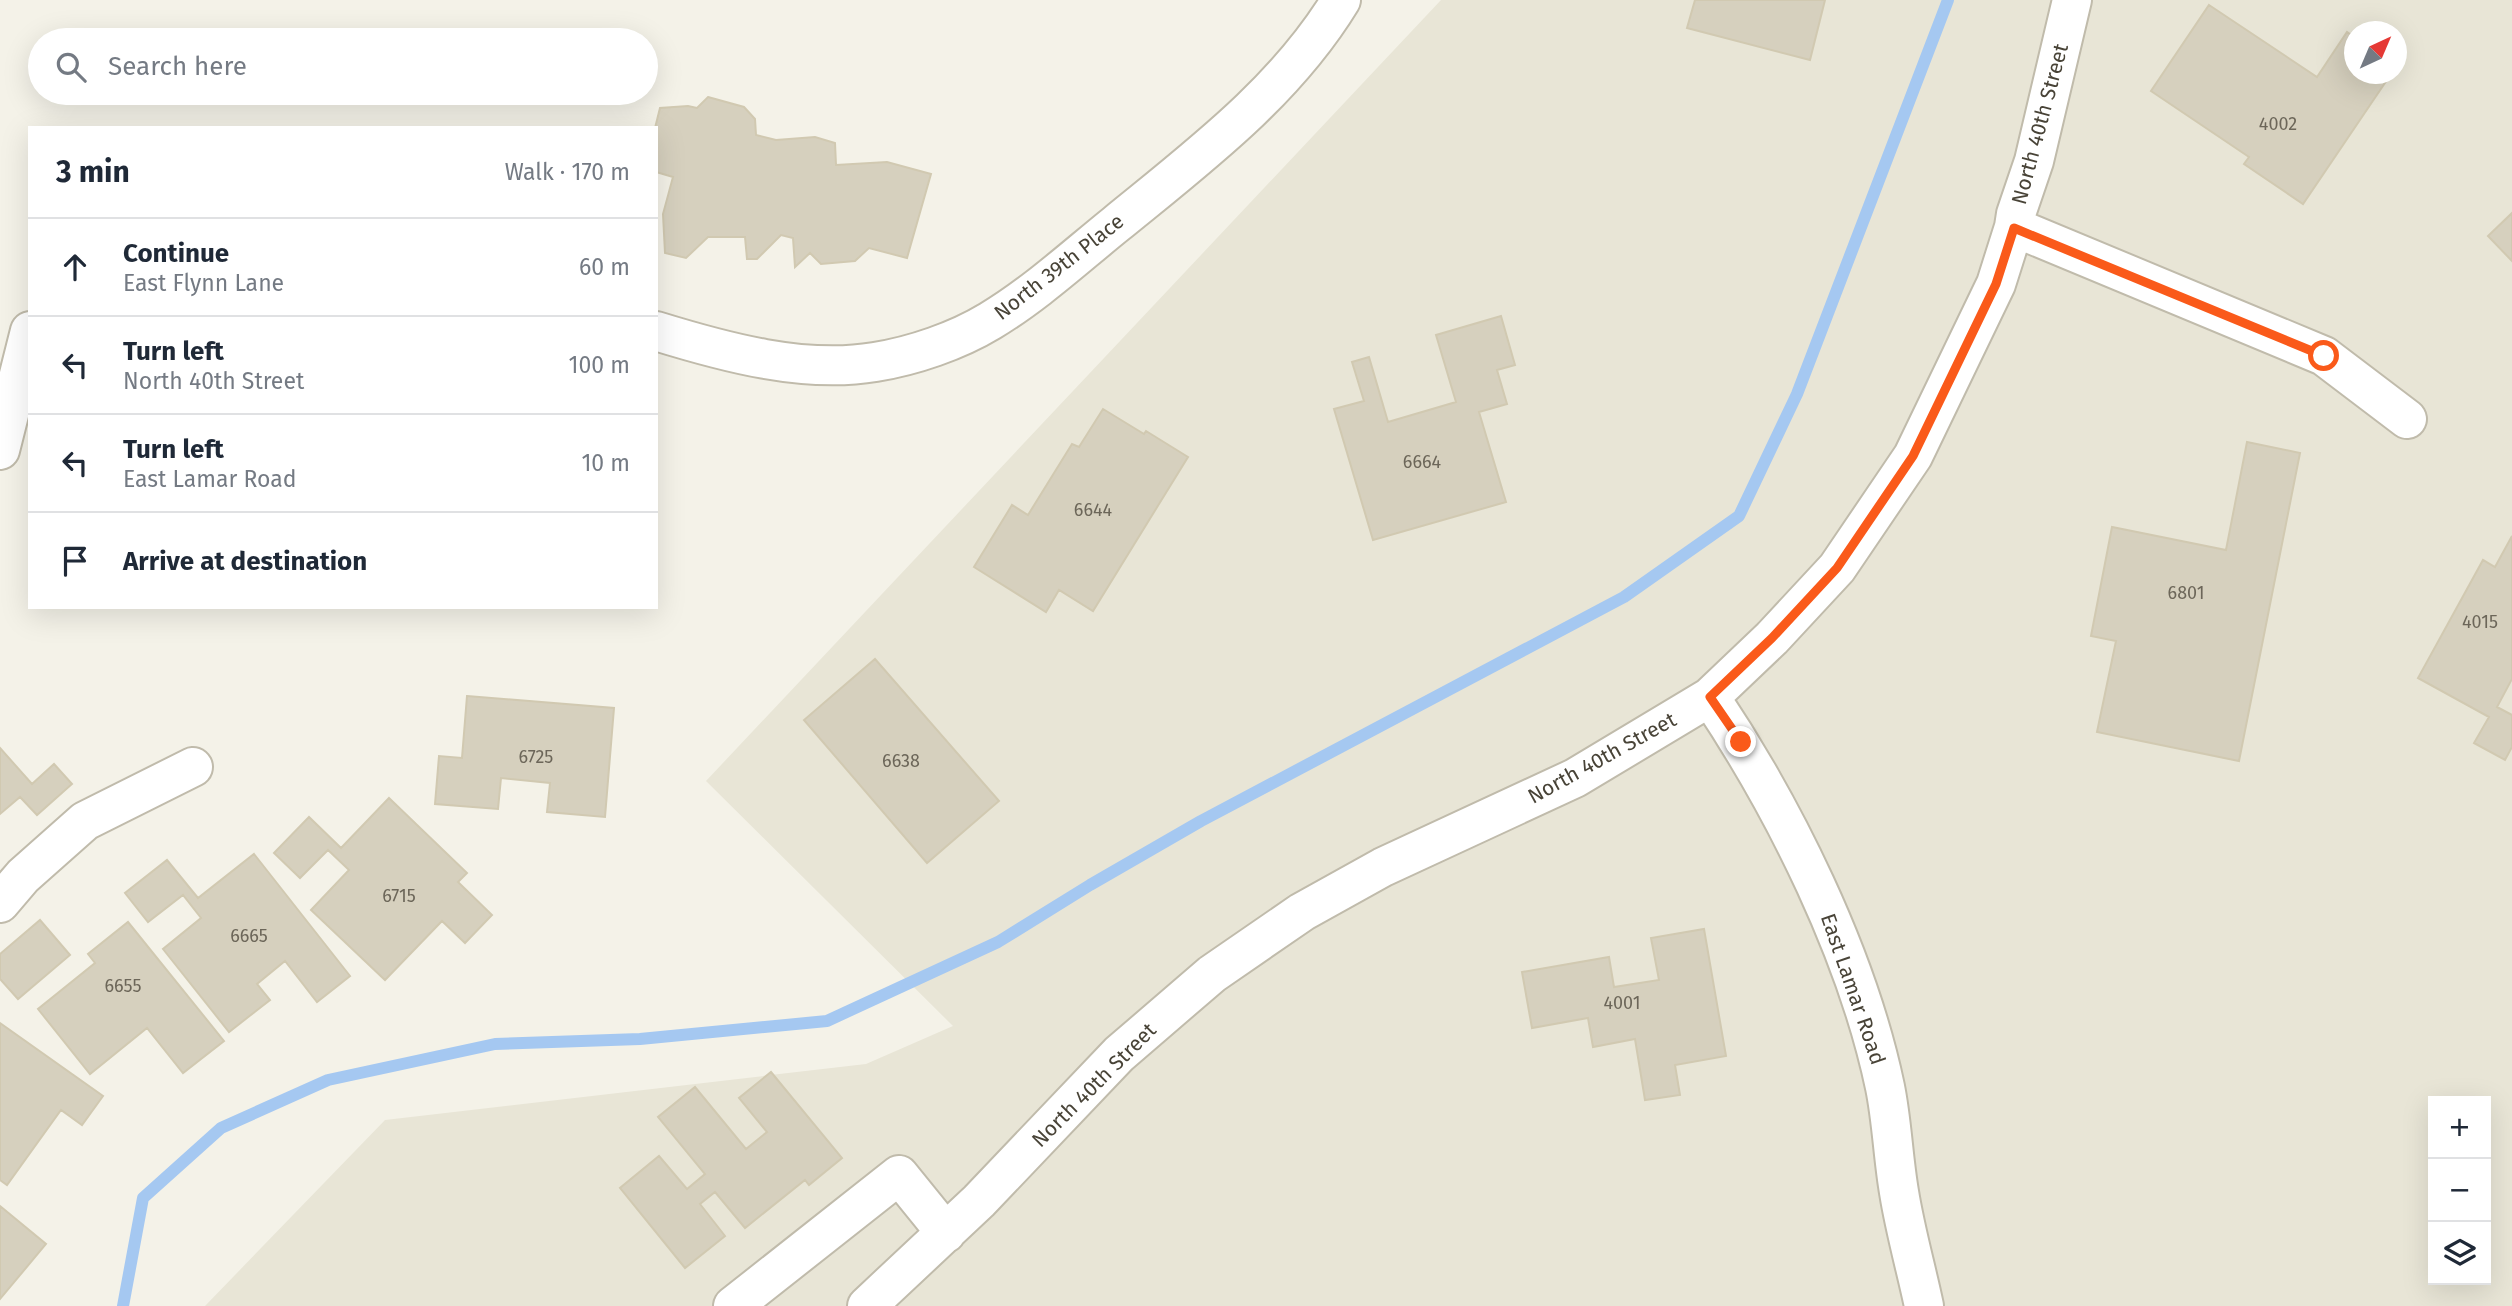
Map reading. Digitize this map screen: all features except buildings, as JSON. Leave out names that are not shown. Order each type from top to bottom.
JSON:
[{"type":"street","name":"North 39th Place","points":[[658,332],[734,354],[817,366],[875,362],[959,337],[990,321],[1040,286],[1241,120],[1281,79],[1341,0]]},
{"type":"street","name":"North 40th Street","points":[[867,1306],[946,1233],[1119,1054],[1223,966],[1303,912],[1383,867],[1575,778],[1710,697],[1772,638],[1837,568],[1913,456],[1996,284],[2034,161],[2072,0]]},
{"type":"street","points":[[2014,228],[2324,356],[2407,419]]},
{"type":"street","points":[[0,450],[28,339]]},
{"type":"street","name":"East Lamar Road","points":[[1710,697],[1763,781],[1797,848],[1834,926],[1868,1019],[1886,1088],[1899,1194],[1924,1306]]},
{"type":"street","points":[[0,903],[23,876],[85,821],[193,767]]},
{"type":"street","points":[[733,1306],[899,1175],[946,1233]]},
{"type":"shaded area","points":[[1441,0],[2512,0],[2512,1306],[205,1306],[385,1120],[866,1064],[953,1026],[706,781]]},
{"type":"waterway","points":[[123,1306],[143,1198],[221,1128],[328,1080],[495,1044],[640,1039],[827,1021],[998,942],[1201,821],[1624,597],[1739,516],[1797,394],[1948,0]]},
{"type":"route","points":[[1741,742],[1710,697],[1772,638],[1837,568],[1913,456],[1996,284],[2014,228],[2324,356]]}]
